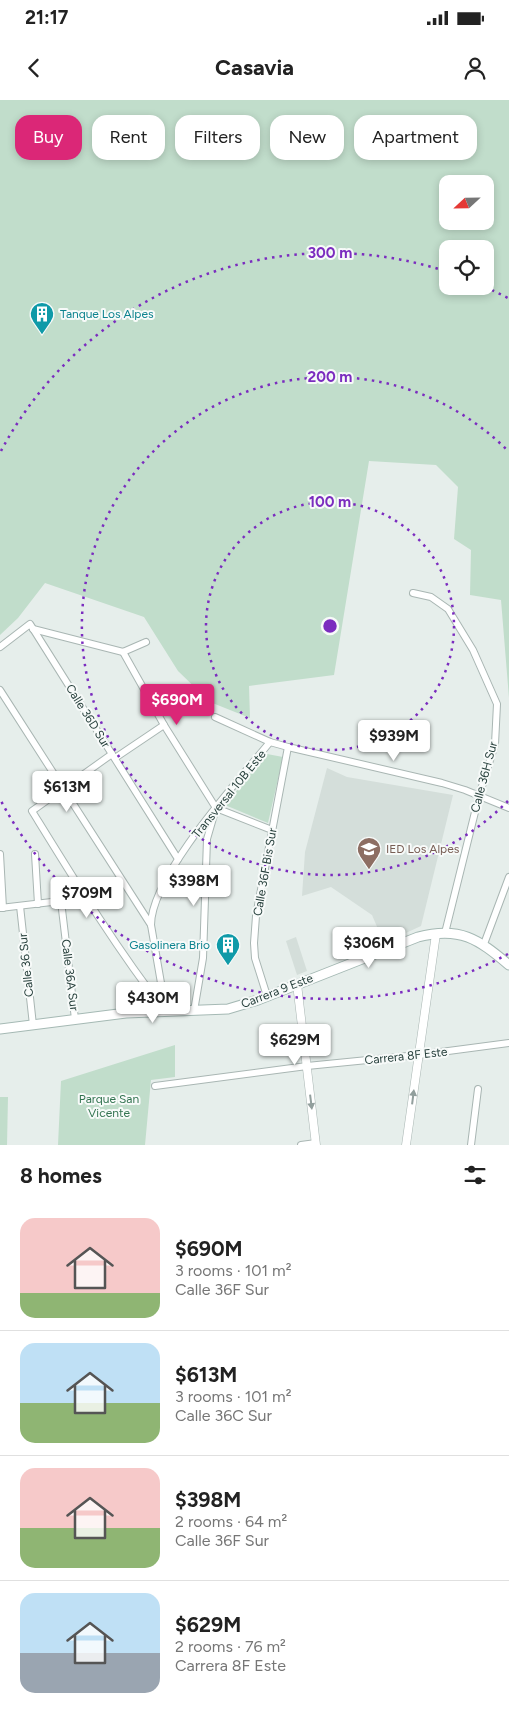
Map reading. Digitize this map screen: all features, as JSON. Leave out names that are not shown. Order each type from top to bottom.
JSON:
[{"type":"main road","name":"Carrera 9 Este","points":[[0,1029],[126,1013],[228,1008],[267,996],[418,937],[440,933],[468,937],[484,944],[509,965]]},
{"type":"street","name":"Calle 36H Sur","points":[[406,1145],[418,1055],[440,933],[494,744],[497,725],[497,704],[473,650],[448,609],[431,597],[413,593]]},
{"type":"street","points":[[0,647],[31,627],[123,652],[146,642]]},
{"type":"street","name":"Calle 36D Sur","points":[[31,627],[178,859]]},
{"type":"street","points":[[123,652],[164,725],[216,808],[272,830]]},
{"type":"street","points":[[0,690],[151,926],[166,1012]]},
{"type":"street","points":[[215,717],[270,742],[288,748],[442,784],[509,808]]},
{"type":"street","points":[[164,725],[63,788],[32,811],[86,898],[166,1012]]},
{"type":"street","name":"Transversal 10B Este","points":[[151,926],[152,912],[156,900],[178,859],[216,808],[270,742]]},
{"type":"street","name":"Calle 36F Bis Sur","points":[[267,996],[257,964],[254,943],[258,898],[288,748]]},
{"type":"street","points":[[194,1010],[203,958],[207,839],[216,808]]},
{"type":"street","points":[[0,854],[1,908],[86,898]]},
{"type":"street","points":[[35,854],[38,904]]},
{"type":"street","points":[[484,944],[509,877]]},
{"type":"street","name":"Calle 36A Sur","points":[[60,901],[75,1020]]},
{"type":"street","name":"Calle 36 Sur","points":[[20,906],[32,1025]]},
{"type":"street","points":[[297,984],[316,1144],[301,1145]]},
{"type":"street","name":"Carrera 8F Este","points":[[155,1086],[306,1066],[418,1055],[509,1043]]},
{"type":"street","points":[[471,1145],[478,1089]]},
{"type":"shaded area","name":"IED Los Alpes","points":[[327,768],[347,777],[453,795],[421,926],[384,943],[372,915],[331,887],[302,896],[305,852]]},
{"type":"shaded area","points":[[296,937],[307,971],[297,975],[286,941]]},
{"type":"green space","points":[[0,100],[509,100],[509,698],[501,600],[470,595],[471,550],[454,539],[458,487],[436,465],[369,461],[334,675],[249,686],[250,718],[210,702],[178,671],[144,617],[45,583],[18,618],[0,635]]},
{"type":"green space","points":[[267,754],[283,757],[268,823],[225,805]]},
{"type":"green space","name":"Parque San Vicente","points":[[175,1045],[175,1077],[151,1080],[145,1145],[58,1145],[61,1081]]},
{"type":"green space","points":[[0,1097],[8,1097],[7,1145],[0,1145]]},
{"type":"place","name":"Tanque Los Alpes","points":[[42,335]]},
{"type":"place","name":"IED Los Alpes","points":[[369,870]]},
{"type":"place","name":"Gasolinera Brio","points":[[228,966]]}]
